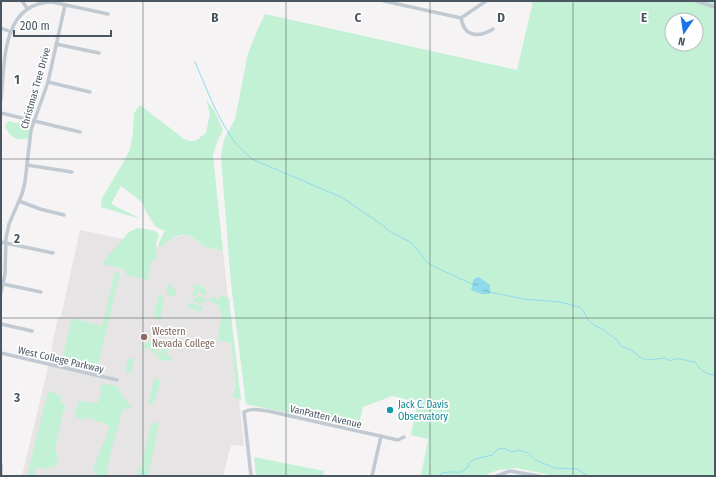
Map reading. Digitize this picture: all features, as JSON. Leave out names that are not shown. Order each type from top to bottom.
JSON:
[{"type":"street","points":[[22,1],[27,8]]},
{"type":"street","points":[[384,1],[460,18],[486,1]]},
{"type":"street","points":[[696,1],[715,7]]},
{"type":"street","points":[[1,100],[2,68],[11,32],[16,19],[27,8],[44,2],[52,2],[108,14]]},
{"type":"street","name":"Christmas Tree Drive","points":[[1,293],[5,274],[3,243],[22,194],[31,130],[48,82],[65,5]]},
{"type":"street","points":[[460,18],[463,26],[473,34],[481,35],[493,29]]},
{"type":"street","points":[[1,28],[11,32]]},
{"type":"street","points":[[56,44],[98,53]]},
{"type":"street","points":[[48,82],[90,92]]},
{"type":"street","points":[[1,113],[80,132]]},
{"type":"street","points":[[27,165],[72,172]]},
{"type":"street","points":[[19,201],[40,210],[64,215]]},
{"type":"street","points":[[3,243],[54,253]]},
{"type":"street","points":[[3,284],[41,292]]},
{"type":"street","points":[[1,324],[32,331]]},
{"type":"street","name":"West College Parkway","points":[[1,353],[117,380]]},
{"type":"street","name":"VanPatten Avenue","points":[[251,476],[244,412],[257,409],[398,440],[404,437]]},
{"type":"street","points":[[372,476],[381,436]]},
{"type":"street","points":[[1,465],[1,476]]},
{"type":"street","points":[[497,476],[510,471],[539,476]]},
{"type":"shaded area","name":"Western Nevada College","points":[[80,230],[162,247],[169,240],[187,235],[203,246],[223,251],[244,446],[231,445],[223,476],[22,476],[46,376],[58,317],[61,317]]},
{"type":"green space","points":[[533,1],[715,1],[715,476],[554,476],[517,468],[498,470],[483,476],[421,476],[428,439],[411,435],[418,402],[392,396],[363,407],[358,428],[246,404],[231,284],[221,157],[224,139],[235,119],[248,53],[265,14],[517,70]]},
{"type":"green space","points":[[206,99],[215,112],[223,130],[217,142],[213,156],[223,251],[204,246],[186,235],[180,235],[173,238],[162,247],[158,245],[165,230],[155,226],[145,210],[143,203],[121,186],[111,204],[139,218],[137,218],[101,207],[102,198],[130,149],[133,134],[134,113],[140,105],[184,139],[195,141],[206,133],[210,114]]},
{"type":"green space","points":[[8,121],[20,123],[29,130],[29,138],[18,139],[11,136],[5,126]]},
{"type":"green space","points":[[137,228],[152,230],[159,234],[155,248],[157,250],[156,259],[149,263],[149,280],[126,275],[124,269],[103,264],[103,262],[129,232]]},
{"type":"green space","points":[[115,271],[120,273],[98,366],[95,365],[90,367],[62,361],[72,318],[102,326]]},
{"type":"green space","points":[[172,284],[171,288],[176,289],[175,296],[168,295],[166,288],[168,285]]},
{"type":"green space","points":[[193,285],[200,285],[206,290],[206,296],[198,290],[196,295],[190,299],[191,295],[194,293],[194,289],[197,288],[193,288]]},
{"type":"green space","points":[[159,294],[164,299],[160,321],[157,320],[154,313]]},
{"type":"green space","points":[[220,295],[229,298],[241,400],[233,398],[236,384],[231,343],[219,340],[217,344],[222,315],[218,305],[210,301],[210,297],[219,299]]},
{"type":"green space","points":[[198,296],[201,296],[206,300],[204,303],[192,302]]},
{"type":"green space","points":[[191,303],[203,307],[199,313],[197,310],[188,307],[188,304]]},
{"type":"green space","points":[[152,341],[160,343],[156,356],[150,349],[142,347],[143,343]]},
{"type":"green space","points":[[168,344],[166,355],[170,356],[172,360],[164,361],[157,358],[159,352]]},
{"type":"green space","points":[[128,358],[135,360],[132,366],[132,371],[129,374],[125,373]]},
{"type":"green space","points":[[154,379],[161,380],[152,405],[148,403]]},
{"type":"green space","points":[[104,384],[117,386],[126,401],[132,407],[125,409],[122,412],[110,455],[106,476],[97,476],[93,469],[110,426],[87,417],[85,420],[75,417],[75,415],[78,401],[98,403],[99,396],[101,396],[100,386]]},
{"type":"green space","points":[[48,391],[60,395],[61,401],[67,410],[63,411],[55,451],[58,455],[57,465],[47,469],[36,467],[34,476],[27,476]]},
{"type":"green space","points":[[152,422],[159,424],[150,468],[141,466]]},
{"type":"green space","points":[[254,457],[324,471],[323,476],[256,476]]},
{"type":"green space","points":[[139,466],[151,469],[149,476],[137,476]]},
{"type":"water","points":[[479,277],[490,285],[490,294],[482,294],[471,290],[473,281],[475,278]]},
{"type":"waterway","points":[[195,62],[226,129],[242,150],[251,158],[341,197],[389,231],[412,243],[428,263],[472,284]]},
{"type":"waterway","points":[[490,292],[523,299],[560,302],[579,307],[583,310],[588,320],[617,340],[621,346],[631,350],[640,357],[647,360],[665,358],[670,361],[680,359],[695,362],[703,371],[715,375]]},
{"type":"waterway","points":[[439,476],[442,473],[461,472],[475,459],[492,455],[498,449],[504,448],[511,452],[519,450],[528,453],[535,460],[555,468],[577,469],[588,476]]},
{"type":"place","name":"Western Nevada College","points":[[144,337]]},
{"type":"place","name":"Jack C. Davis Observatory","points":[[390,410]]}]
